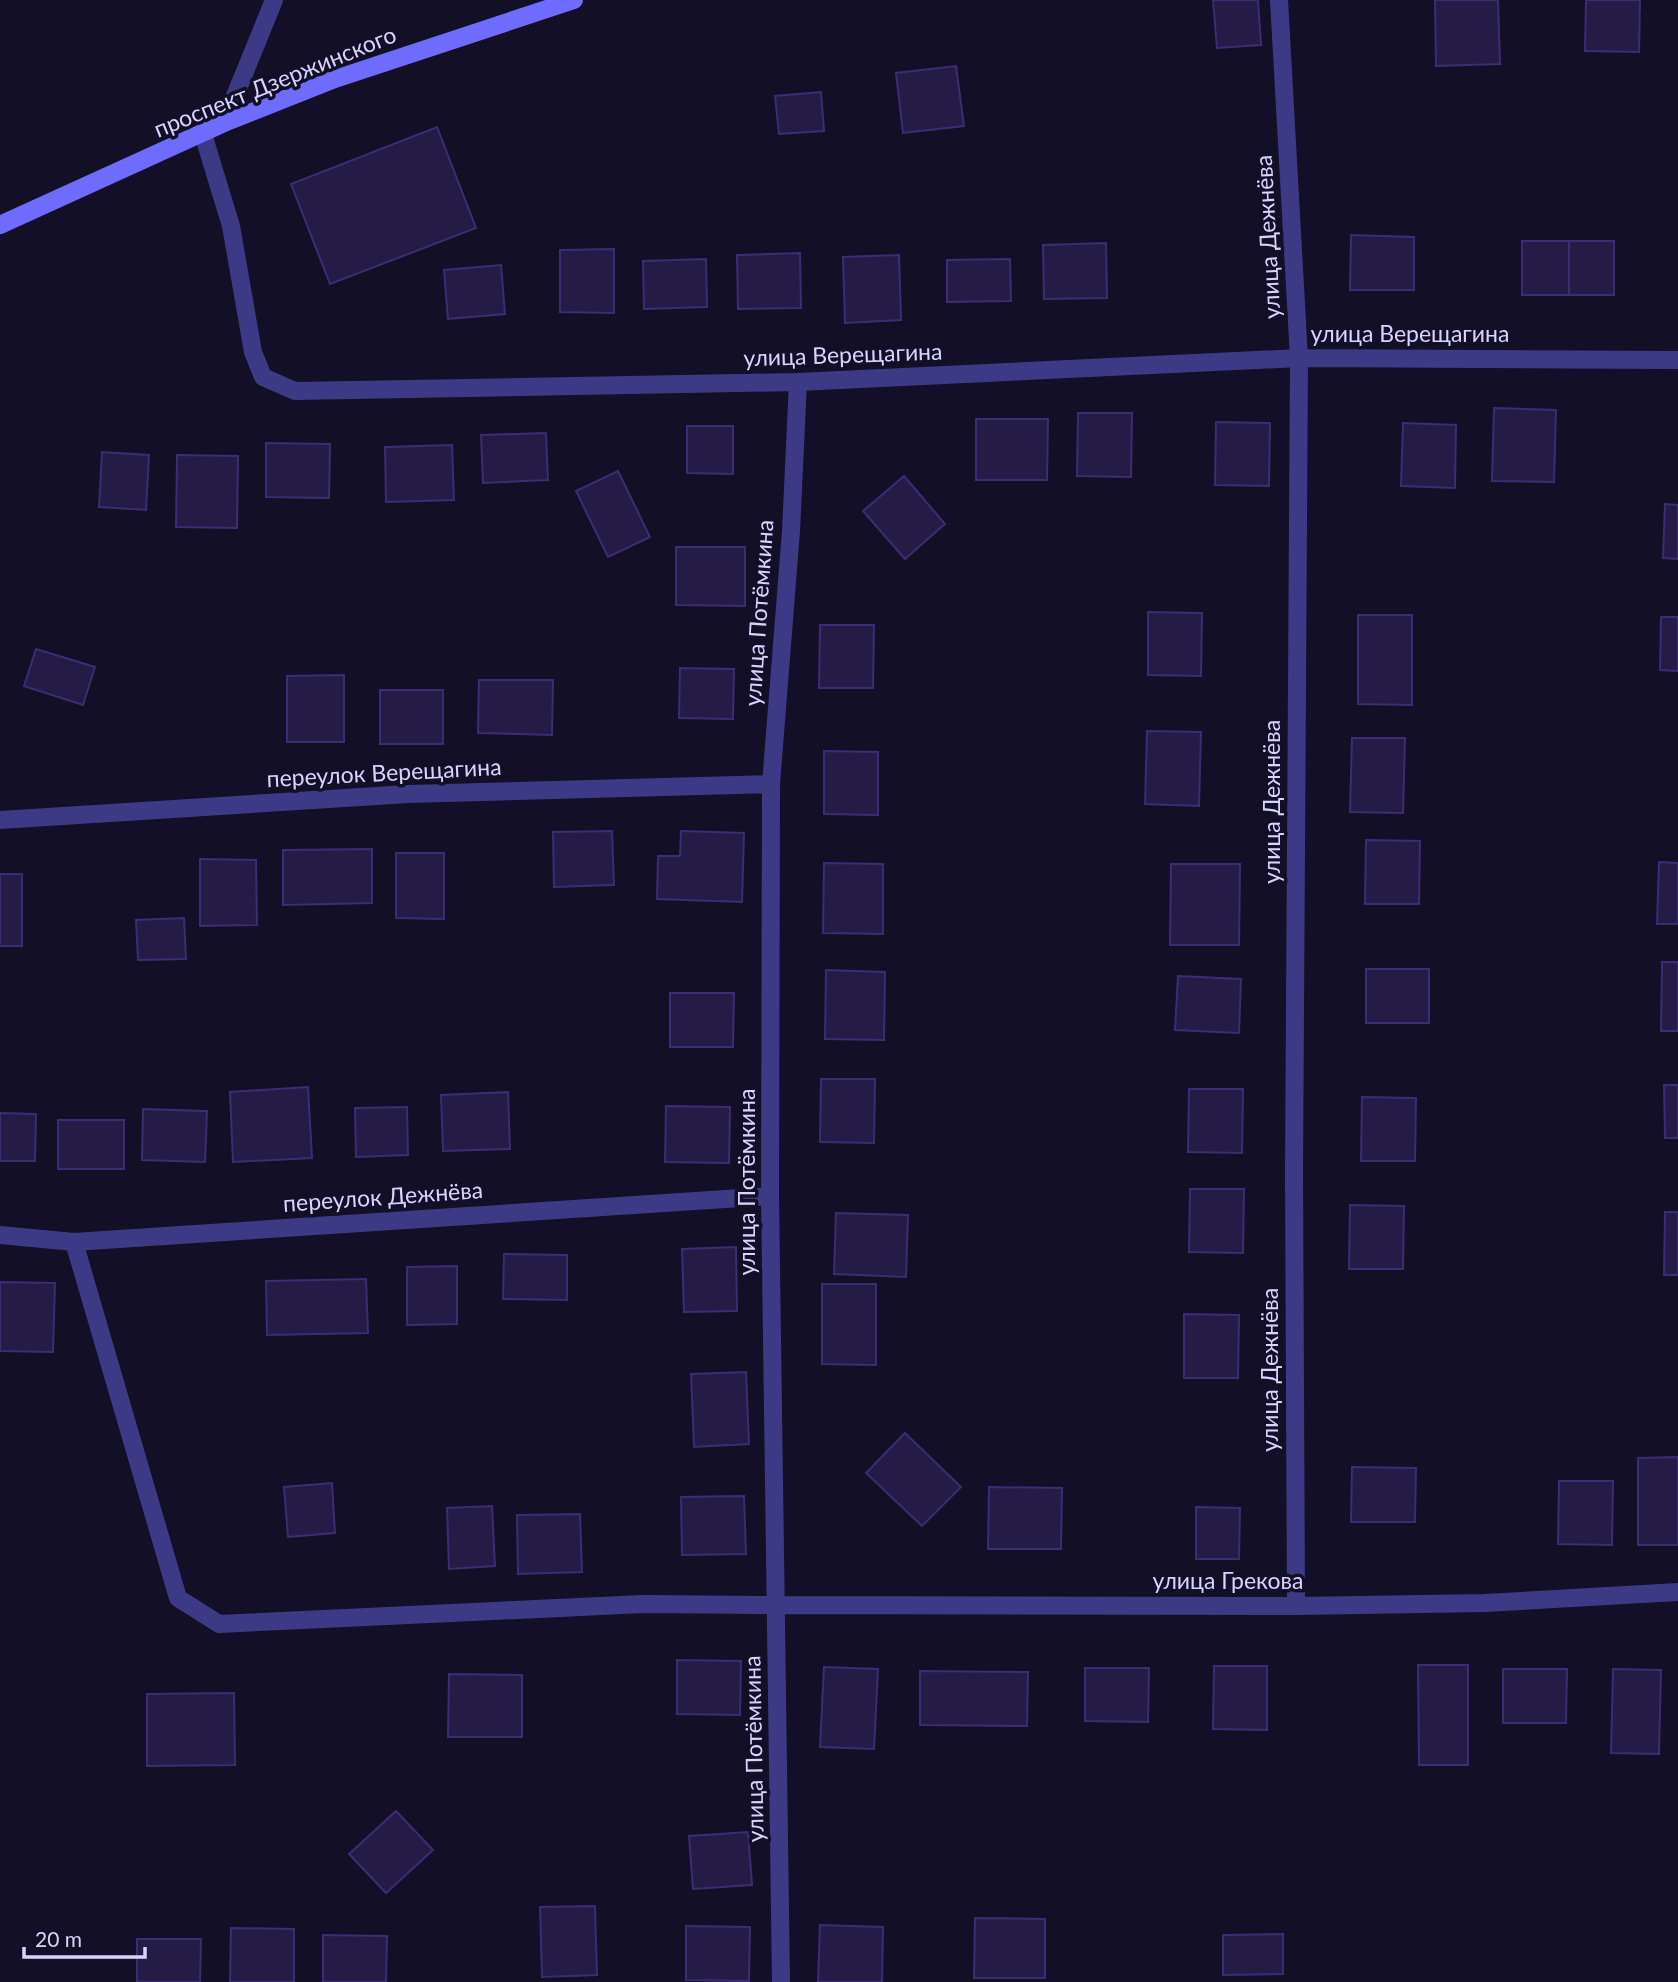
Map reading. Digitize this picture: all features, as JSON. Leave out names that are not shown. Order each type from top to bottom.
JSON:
[{"type":"street","points":[[224,123],[274,0]]},
{"type":"street","name":"проспект Дзержинского","points":[[0,225],[224,123],[335,79],[574,0]]},
{"type":"street","name":"улица Дежнёва","points":[[1279,0],[1299,358],[1294,1172],[1296,1606]]},
{"type":"street","name":"улица Верещагина","points":[[203,134],[231,226],[253,352],[263,377],[295,391],[798,383],[1299,358],[1678,360]]},
{"type":"street","name":"улица Потёмкина","points":[[781,1982],[770,1196],[771,784],[798,383]]},
{"type":"street","name":"переулок Верещагина","points":[[0,820],[408,794],[771,784]]},
{"type":"street","name":"переулок Дежнёва","points":[[0,1236],[74,1242],[770,1196]]},
{"type":"street","name":"улица Грекова","points":[[74,1242],[178,1598],[219,1624],[643,1604],[1296,1606],[1485,1603],[1678,1592]]},
{"type":"building","points":[[1213,0],[1258,0],[1261,45],[1217,48]]},
{"type":"building","points":[[1435,0],[1498,0],[1500,64],[1436,66]]},
{"type":"building","points":[[1586,0],[1640,0],[1639,52],[1585,51]]},
{"type":"building","points":[[956,66],[964,126],[903,133],[896,73]]},
{"type":"building","points":[[821,92],[824,131],[779,134],[775,96]]},
{"type":"building","points":[[437,127],[476,228],[330,284],[291,184]]},
{"type":"building","points":[[1351,235],[1414,237],[1414,290],[1350,290]]},
{"type":"building","points":[[1522,241],[1569,241],[1569,295],[1522,295]]},
{"type":"building","points":[[1569,241],[1614,241],[1614,295],[1569,295]]},
{"type":"building","points":[[1106,243],[1107,298],[1044,299],[1043,245]]},
{"type":"building","points":[[614,249],[614,313],[560,312],[560,250]]},
{"type":"building","points":[[800,253],[801,308],[738,309],[737,255]]},
{"type":"building","points":[[899,255],[901,320],[845,323],[843,257]]},
{"type":"building","points":[[706,259],[707,307],[644,309],[643,261]]},
{"type":"building","points":[[1010,259],[1011,301],[947,302],[947,260]]},
{"type":"building","points":[[501,265],[505,314],[448,319],[444,270]]},
{"type":"building","points":[[1494,408],[1556,410],[1554,482],[1492,481]]},
{"type":"building","points":[[1078,413],[1132,413],[1131,477],[1077,476]]},
{"type":"building","points":[[976,419],[1048,419],[1047,480],[976,480]]},
{"type":"building","points":[[1216,422],[1270,423],[1269,486],[1215,485]]},
{"type":"building","points":[[1403,423],[1456,425],[1455,488],[1401,486]]},
{"type":"building","points":[[687,426],[733,426],[733,474],[687,473]]},
{"type":"building","points":[[546,433],[548,480],[483,483],[481,435]]},
{"type":"building","points":[[266,443],[330,444],[329,498],[266,497]]},
{"type":"building","points":[[452,445],[454,500],[386,502],[385,447]]},
{"type":"building","points":[[102,452],[149,455],[146,510],[99,507]]},
{"type":"building","points":[[177,455],[238,456],[237,528],[176,527]]},
{"type":"building","points":[[618,471],[650,537],[608,557],[576,491]]},
{"type":"building","points":[[904,476],[945,524],[905,559],[863,511]]},
{"type":"building","points":[[1665,504],[1678,505],[1678,559],[1663,558]]},
{"type":"building","points":[[676,547],[745,547],[745,606],[676,605]]},
{"type":"building","points":[[1148,612],[1202,613],[1201,676],[1148,675]]},
{"type":"building","points":[[1358,615],[1412,615],[1412,705],[1358,704]]},
{"type":"building","points":[[1661,617],[1678,617],[1678,671],[1660,670]]},
{"type":"building","points":[[820,625],[874,625],[873,688],[819,688]]},
{"type":"building","points":[[36,649],[95,667],[83,705],[24,686]]},
{"type":"building","points":[[680,668],[734,669],[733,719],[679,718]]},
{"type":"building","points":[[344,675],[344,742],[287,742],[287,676]]},
{"type":"building","points":[[479,680],[553,680],[552,735],[478,733]]},
{"type":"building","points":[[380,690],[443,690],[443,744],[380,744]]},
{"type":"building","points":[[1147,731],[1201,732],[1199,806],[1145,804]]},
{"type":"building","points":[[1352,738],[1405,738],[1403,813],[1350,812]]},
{"type":"building","points":[[824,751],[878,752],[878,815],[824,814]]},
{"type":"building","points":[[612,831],[614,885],[554,887],[553,832]]},
{"type":"building","points":[[681,831],[744,833],[742,902],[657,899],[658,856],[680,856]]},
{"type":"building","points":[[1366,840],[1420,841],[1419,904],[1365,904]]},
{"type":"building","points":[[372,849],[372,903],[283,905],[283,850]]},
{"type":"building","points":[[396,853],[444,853],[444,919],[396,918]]},
{"type":"building","points":[[200,859],[256,860],[257,925],[200,926]]},
{"type":"building","points":[[1659,862],[1678,863],[1678,924],[1657,924]]},
{"type":"building","points":[[824,863],[883,864],[883,934],[823,933]]},
{"type":"building","points":[[1171,864],[1240,864],[1239,945],[1170,945]]},
{"type":"building","points":[[0,874],[22,874],[22,946],[0,946]]},
{"type":"building","points":[[184,918],[186,959],[138,960],[136,920]]},
{"type":"building","points":[[1662,962],[1678,962],[1678,1031],[1661,1031]]},
{"type":"building","points":[[1366,969],[1429,969],[1429,1023],[1366,1023]]},
{"type":"building","points":[[826,970],[885,972],[884,1040],[825,1039]]},
{"type":"building","points":[[1178,976],[1241,979],[1239,1033],[1175,1030]]},
{"type":"building","points":[[670,993],[734,993],[733,1047],[670,1047]]},
{"type":"building","points":[[821,1079],[875,1079],[874,1143],[820,1142]]},
{"type":"building","points":[[1664,1085],[1678,1085],[1678,1138],[1665,1138]]},
{"type":"building","points":[[308,1087],[312,1158],[233,1162],[230,1092]]},
{"type":"building","points":[[1189,1089],[1243,1089],[1242,1153],[1188,1152]]},
{"type":"building","points":[[508,1092],[510,1149],[443,1151],[441,1095]]},
{"type":"building","points":[[1362,1097],[1416,1098],[1415,1161],[1361,1161]]},
{"type":"building","points":[[666,1106],[730,1107],[729,1163],[665,1162]]},
{"type":"building","points":[[407,1107],[408,1155],[356,1157],[355,1108]]},
{"type":"building","points":[[143,1109],[207,1111],[205,1162],[142,1160]]},
{"type":"building","points":[[0,1113],[36,1114],[35,1161],[0,1161]]},
{"type":"building","points":[[58,1120],[124,1120],[124,1169],[58,1169]]},
{"type":"building","points":[[1190,1189],[1244,1189],[1243,1253],[1189,1252]]},
{"type":"building","points":[[1350,1205],[1404,1206],[1403,1269],[1349,1269]]},
{"type":"building","points":[[1665,1212],[1678,1212],[1678,1275],[1664,1275]]},
{"type":"building","points":[[836,1213],[908,1215],[906,1277],[834,1274]]},
{"type":"building","points":[[736,1247],[737,1311],[684,1312],[682,1249]]},
{"type":"building","points":[[504,1254],[567,1255],[567,1300],[503,1299]]},
{"type":"building","points":[[457,1266],[457,1324],[407,1325],[407,1267]]},
{"type":"building","points":[[366,1279],[368,1333],[267,1335],[266,1281]]},
{"type":"building","points":[[0,1282],[55,1283],[53,1352],[0,1351]]},
{"type":"building","points":[[822,1284],[876,1284],[876,1365],[822,1364]]},
{"type":"building","points":[[1184,1314],[1239,1315],[1238,1378],[1184,1378]]},
{"type":"building","points":[[746,1372],[749,1444],[694,1447],[691,1374]]},
{"type":"building","points":[[905,1433],[961,1487],[922,1526],[866,1473]]},
{"type":"building","points":[[1678,1457],[1678,1545],[1638,1545],[1638,1458]]},
{"type":"building","points":[[1352,1467],[1416,1468],[1415,1522],[1351,1522]]},
{"type":"building","points":[[1559,1481],[1613,1481],[1612,1545],[1558,1544]]},
{"type":"building","points":[[332,1483],[335,1533],[288,1537],[284,1487]]},
{"type":"building","points":[[989,1487],[1062,1488],[1061,1549],[988,1549]]},
{"type":"building","points":[[744,1496],[746,1554],[682,1555],[681,1497]]},
{"type":"building","points":[[492,1506],[495,1566],[449,1569],[447,1508]]},
{"type":"building","points":[[1196,1507],[1240,1508],[1239,1559],[1196,1559]]},
{"type":"building","points":[[580,1514],[582,1572],[518,1574],[517,1515]]},
{"type":"building","points":[[677,1660],[741,1661],[740,1715],[677,1714]]},
{"type":"building","points":[[1418,1665],[1468,1665],[1468,1765],[1419,1765]]},
{"type":"building","points":[[1214,1666],[1267,1666],[1267,1730],[1213,1729]]},
{"type":"building","points":[[824,1667],[878,1669],[874,1749],[820,1747]]},
{"type":"building","points":[[1085,1668],[1149,1668],[1148,1722],[1085,1721]]},
{"type":"building","points":[[1503,1669],[1567,1669],[1566,1723],[1503,1723]]},
{"type":"building","points":[[1613,1669],[1661,1670],[1659,1754],[1611,1753]]},
{"type":"building","points":[[920,1671],[1028,1672],[1027,1726],[920,1725]]},
{"type":"building","points":[[449,1674],[522,1675],[522,1737],[448,1737]]},
{"type":"building","points":[[234,1693],[235,1765],[147,1766],[147,1694]]},
{"type":"building","points":[[396,1811],[433,1850],[386,1893],[349,1854]]},
{"type":"building","points":[[748,1832],[752,1885],[693,1889],[689,1836]]},
{"type":"building","points":[[595,1906],[597,1975],[542,1977],[540,1907]]},
{"type":"building","points":[[975,1918],[1045,1919],[1045,1978],[974,1978]]},
{"type":"building","points":[[820,1925],[883,1927],[882,1982],[818,1982]]},
{"type":"building","points":[[686,1926],[750,1927],[749,1981],[686,1980]]},
{"type":"building","points":[[231,1928],[294,1929],[294,1982],[230,1982]]},
{"type":"building","points":[[1283,1934],[1283,1974],[1223,1975],[1223,1935]]},
{"type":"building","points":[[323,1935],[387,1936],[386,1982],[323,1982]]},
{"type":"building","points":[[137,1939],[201,1939],[200,1982],[137,1982]]}]
